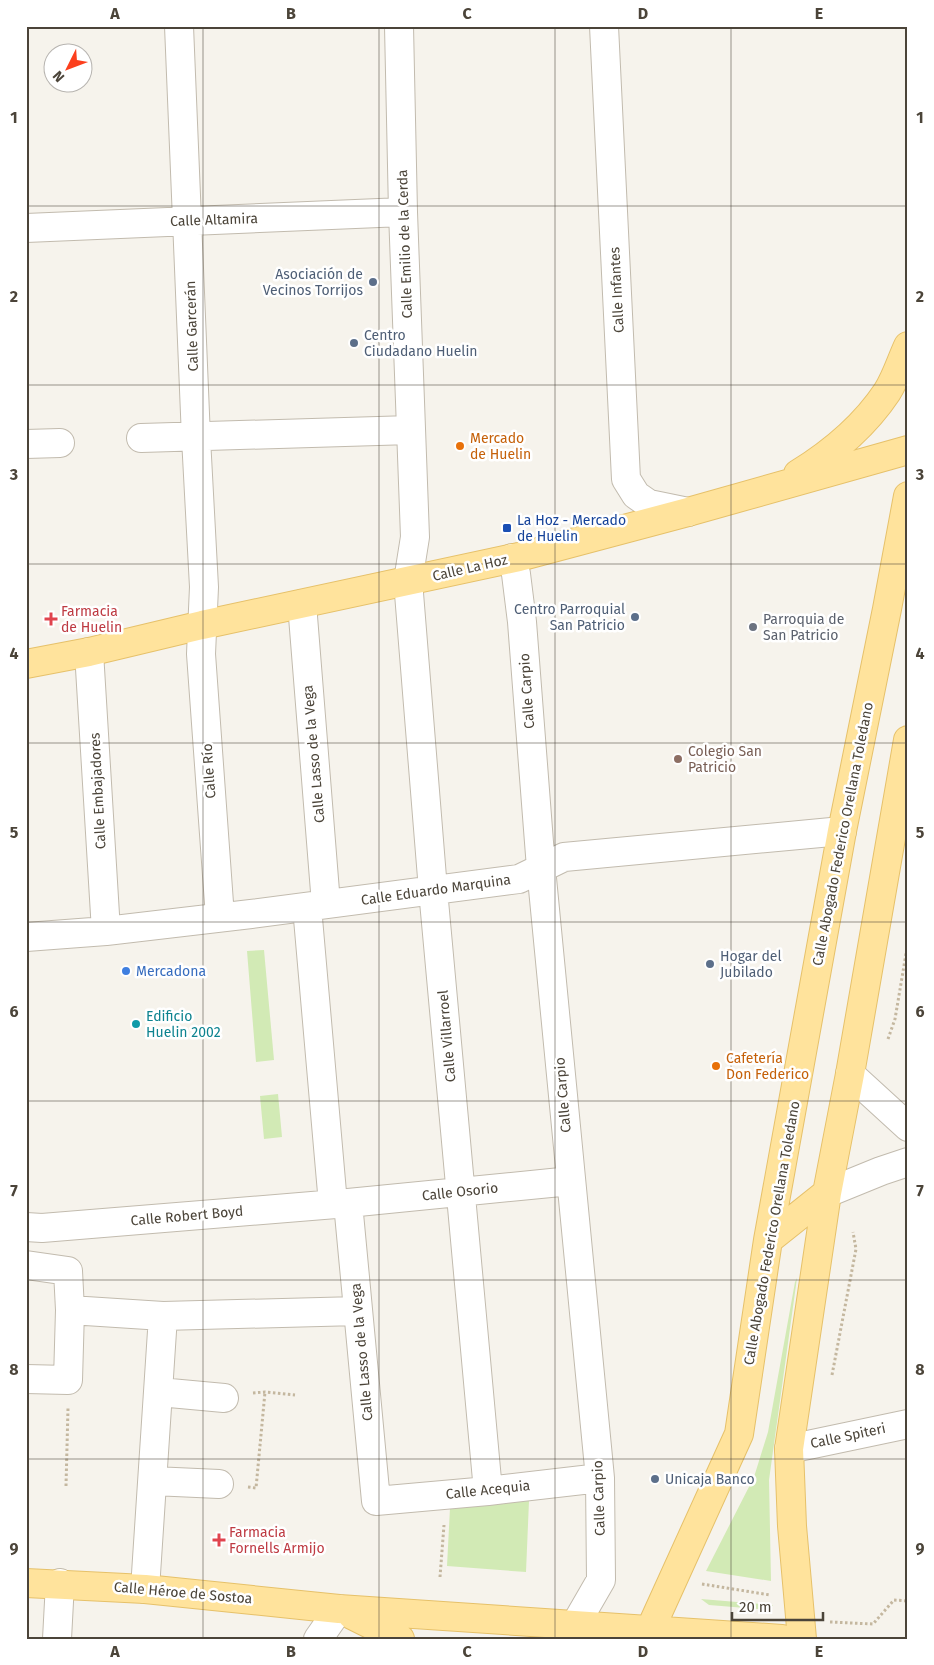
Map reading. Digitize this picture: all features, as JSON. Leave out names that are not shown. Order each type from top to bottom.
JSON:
[{"type":"main road","points":[[777,487],[814,464],[856,430],[888,391],[908,346]]},
{"type":"main road","name":"Calle La Hoz","points":[[26,664],[89,652],[202,625],[512,558],[688,512],[908,450]]},
{"type":"main road","name":"Calle Abogado Federico Orellana Toledano","points":[[649,1634],[739,1434],[768,1240],[842,832],[908,496]]},
{"type":"main road","points":[[802,1639],[792,1526],[789,1449],[826,1193],[850,1074],[908,740]]},
{"type":"main road","points":[[768,1240],[826,1193]]},
{"type":"main road","name":"Calle Héroe de Sostoa","points":[[26,1583],[60,1583],[145,1589],[339,1608],[575,1625],[649,1634],[782,1639]]},
{"type":"main road","name":"Calle Héroe de Sostoa","points":[[339,1608],[400,1639]]},
{"type":"street","name":"Calle Garcerán","points":[[179,26],[204,587],[202,625]]},
{"type":"street","name":"Calle Emilio de la Cerda","points":[[399,26],[403,212],[415,537],[408,582]]},
{"type":"street","name":"Calle Infantes","points":[[604,26],[626,479],[636,495],[649,504],[688,512]]},
{"type":"street","name":"Calle Altamira","points":[[26,228],[403,212]]},
{"type":"street","points":[[141,438],[196,438],[411,430]]},
{"type":"street","points":[[26,444],[60,443]]},
{"type":"street","name":"Calle Carpio","points":[[512,558],[522,622],[541,868],[600,1478],[601,1580],[575,1625]]},
{"type":"street","name":"Calle Villarroel","points":[[408,582],[433,890],[488,1491]]},
{"type":"street","name":"Calle Lasso de la Vega","points":[[302,604],[316,906],[341,1203],[358,1311],[376,1500]]},
{"type":"street","name":"Calle Río","points":[[202,625],[201,654],[220,917]]},
{"type":"street","name":"Calle Embajadores","points":[[89,652],[106,931]]},
{"type":"street","name":"Calle Eduardo Marquina","points":[[26,938],[106,931],[316,906],[519,879],[564,857],[842,832]]},
{"type":"street","points":[[850,1074],[908,1127]]},
{"type":"street","points":[[826,1193],[908,1162]]},
{"type":"street","name":"Calle Osorio","points":[[341,1203],[571,1181]]},
{"type":"street","name":"Calle Robert Boyd","points":[[26,1227],[42,1228],[341,1203]]},
{"type":"street","points":[[26,1266],[68,1271],[70,1310],[68,1380],[26,1379]]},
{"type":"street","points":[[70,1310],[164,1316],[358,1311]]},
{"type":"street","points":[[145,1589],[164,1316]]},
{"type":"street","points":[[159,1392],[224,1398]]},
{"type":"street","name":"Calle Spiteri","points":[[789,1449],[908,1424]]},
{"type":"street","name":"Calle Acequia","points":[[376,1500],[488,1491],[600,1478]]},
{"type":"street","points":[[153,1481],[219,1484]]},
{"type":"street","points":[[57,1639],[60,1583]]},
{"type":"street","points":[[318,1639],[339,1608]]},
{"type":"path","points":[[886,1045],[895,1020],[908,942]]},
{"type":"path","points":[[831,1384],[856,1249],[852,1228]]},
{"type":"path","points":[[66,1486],[68,1380]]},
{"type":"path","points":[[256,1488],[265,1392]]},
{"type":"path","points":[[224,1398],[265,1392],[295,1395]]},
{"type":"path","points":[[440,1577],[444,1516]]},
{"type":"path","points":[[698,1583],[778,1596]]},
{"type":"path","points":[[826,1622],[873,1624],[894,1600],[908,1600]]},
{"type":"green space","points":[[264,950],[274,1060],[256,1062],[247,951]]},
{"type":"green space","points":[[278,1094],[282,1137],[264,1139],[260,1096]]},
{"type":"green space","points":[[797,1278],[769,1480],[771,1581],[706,1571],[754,1477],[768,1432]]},
{"type":"green space","points":[[529,1501],[526,1572],[447,1566],[450,1508]]},
{"type":"green space","points":[[701,1599],[773,1605],[769,1610],[709,1605]]},
{"type":"place","name":"Asociación de Vecinos Torrijos","points":[[373,282]]},
{"type":"place","name":"Centro Ciudadano Huelin","points":[[354,343]]},
{"type":"place","name":"Mercado de Huelin","points":[[460,446]]},
{"type":"place","name":"La Hoz - Mercado de Huelin","points":[[507,528]]},
{"type":"place","name":"Centro Parroquial San Patricio","points":[[635,617]]},
{"type":"place","name":"Farmacia de Huelin","points":[[51,619]]},
{"type":"place","name":"Parroquia de San Patricio","points":[[753,627]]},
{"type":"place","name":"Colegio San Patricio","points":[[678,759]]},
{"type":"place","name":"Hogar del Jubilado","points":[[710,964]]},
{"type":"place","name":"Mercadona","points":[[126,971]]},
{"type":"place","name":"Edificio Huelin 2002","points":[[136,1024]]},
{"type":"place","name":"Cafetería Don Federico","points":[[716,1066]]},
{"type":"place","name":"Unicaja Banco","points":[[655,1479]]},
{"type":"place","name":"Farmacia Fornells Armijo","points":[[219,1540]]}]
